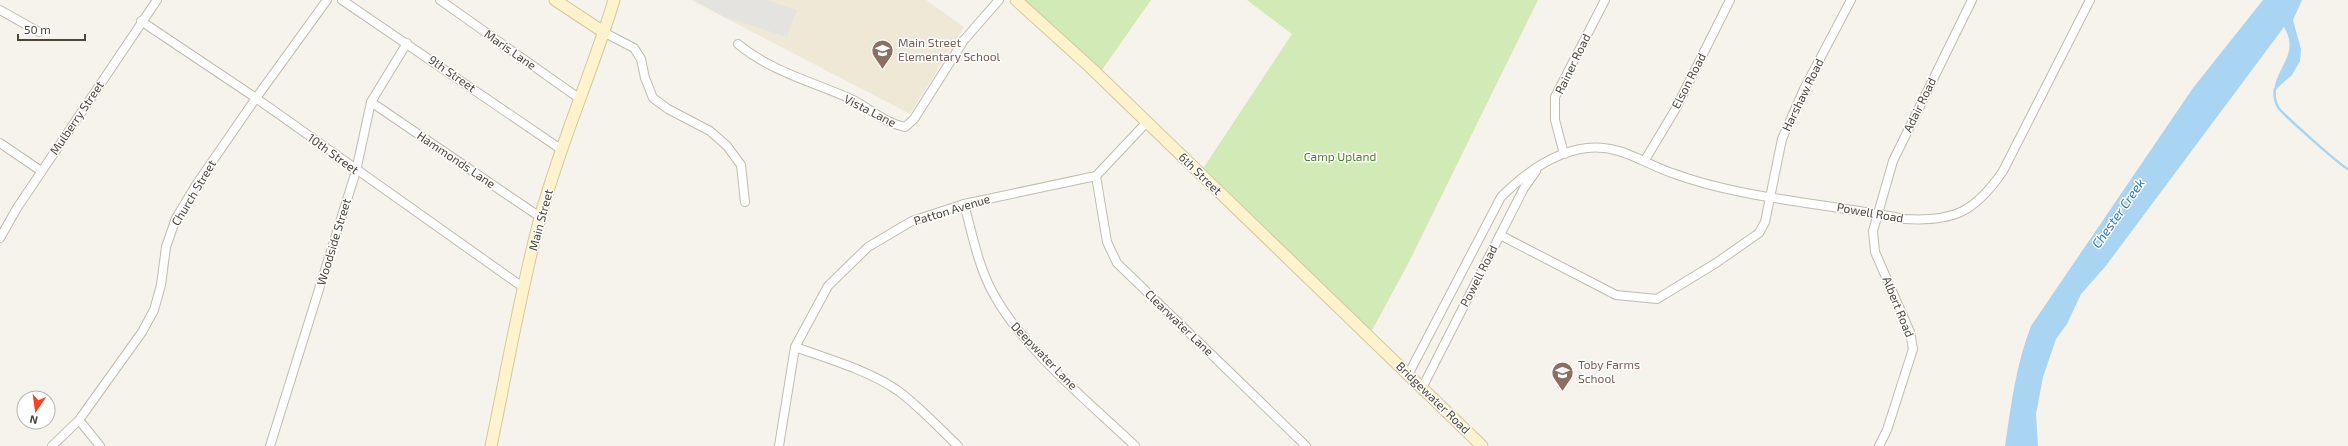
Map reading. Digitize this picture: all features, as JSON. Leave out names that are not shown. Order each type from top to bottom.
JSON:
[{"type":"street","name":"Mulberry Street","points":[[0,238],[41,171],[141,21],[157,0]]},
{"type":"street","name":"Church Street","points":[[52,446],[79,420],[142,332],[154,310],[161,285],[166,247],[176,218],[196,185],[256,98],[327,0]]},
{"type":"street","name":"9th Street","points":[[342,0],[562,150]]},
{"type":"street","name":"Maris Lane","points":[[440,0],[580,99]]},
{"type":"street","points":[[555,0],[605,33],[634,48],[641,59],[645,78],[653,98],[668,109],[710,131],[727,146],[741,165],[745,202]]},
{"type":"street","name":"Main Street","points":[[492,446],[540,217],[580,99],[605,33],[614,0]]},
{"type":"street","name":"Vista Lane","points":[[738,44],[754,58],[852,100],[892,124],[905,127],[914,119],[964,40],[999,0]]},
{"type":"street","name":"6th Street","points":[[1016,0],[1383,350]]},
{"type":"street","name":"Rainer Road","points":[[1564,154],[1555,120],[1556,97],[1605,0]]},
{"type":"street","name":"Elson Road","points":[[1645,160],[1675,110],[1730,0]]},
{"type":"street","name":"Harshaw Road","points":[[1500,235],[1616,294],[1657,299],[1716,263],[1759,232],[1765,222],[1782,139],[1804,89],[1851,0]]},
{"type":"street","name":"Adair Road","points":[[1878,213],[1892,161],[1972,0]]},
{"type":"street","name":"Powell Road","points":[[1408,375],[1502,197],[1517,181],[1540,166],[1564,154],[1586,148],[1609,147],[1645,160],[1670,173],[1702,183],[1770,196],[1878,213],[1904,219],[1928,220],[1949,217],[1967,208],[1988,194],[2003,171],[2090,0]]},
{"type":"street","points":[[0,10],[38,32]]},
{"type":"street","name":"10th Street","points":[[141,21],[256,98],[356,171],[524,288]]},
{"type":"street","name":"Woodside Street","points":[[270,446],[356,171],[371,102],[407,43]]},
{"type":"street","name":"Hammonds Lane","points":[[371,102],[540,217]]},
{"type":"street","points":[[1096,176],[1146,123]]},
{"type":"street","points":[[0,143],[41,171]]},
{"type":"street","name":"Powell Road","points":[[1422,388],[1524,188],[1540,166]]},
{"type":"street","name":"Patton Avenue","points":[[779,446],[796,347],[828,286],[868,247],[912,220],[964,204],[1096,176]]},
{"type":"street","name":"Clearwater Lane","points":[[1096,176],[1107,242],[1117,263],[1306,446]]},
{"type":"street","name":"Deepwater Lane","points":[[964,204],[980,263],[992,292],[1008,320],[1039,354],[1135,446]]},
{"type":"street","name":"Albert Road","points":[[1878,213],[1873,231],[1875,252],[1910,332],[1913,349],[1887,430],[1879,446]]},
{"type":"street","points":[[796,347],[863,372],[896,390],[919,408],[958,446]]},
{"type":"street","name":"Bridgewater Road","points":[[1383,350],[1478,445]]},
{"type":"street","points":[[79,420],[100,446]]},
{"type":"shaded area","name":"Main Street Elementary School","points":[[691,0],[926,0],[964,27],[910,114]]},
{"type":"shaded area","points":[[695,0],[766,0],[797,10],[787,37],[722,16]]},
{"type":"green space","points":[[1020,0],[1151,0],[1097,77]]},
{"type":"green space","name":"Camp Upland","points":[[1247,0],[1538,0],[1409,262],[1369,336],[1200,173],[1292,34]]},
{"type":"water","name":"Chester Creek","points":[[2263,0],[2302,0],[2293,20],[2301,49],[2300,61],[2292,75],[2274,91],[2279,74],[2289,52],[2290,45],[2284,27],[2105,267],[2081,294],[2067,324],[2056,339],[2043,377],[2036,414],[2038,446],[2005,446],[2021,355],[2031,326],[2193,88]]},
{"type":"waterway","points":[[2275,89],[2276,103],[2281,111],[2324,150],[2348,169]]},
{"type":"place","name":"Main Street Elementary School","points":[[882,70]]},
{"type":"place","name":"Toby Farms School","points":[[1563,392]]}]
